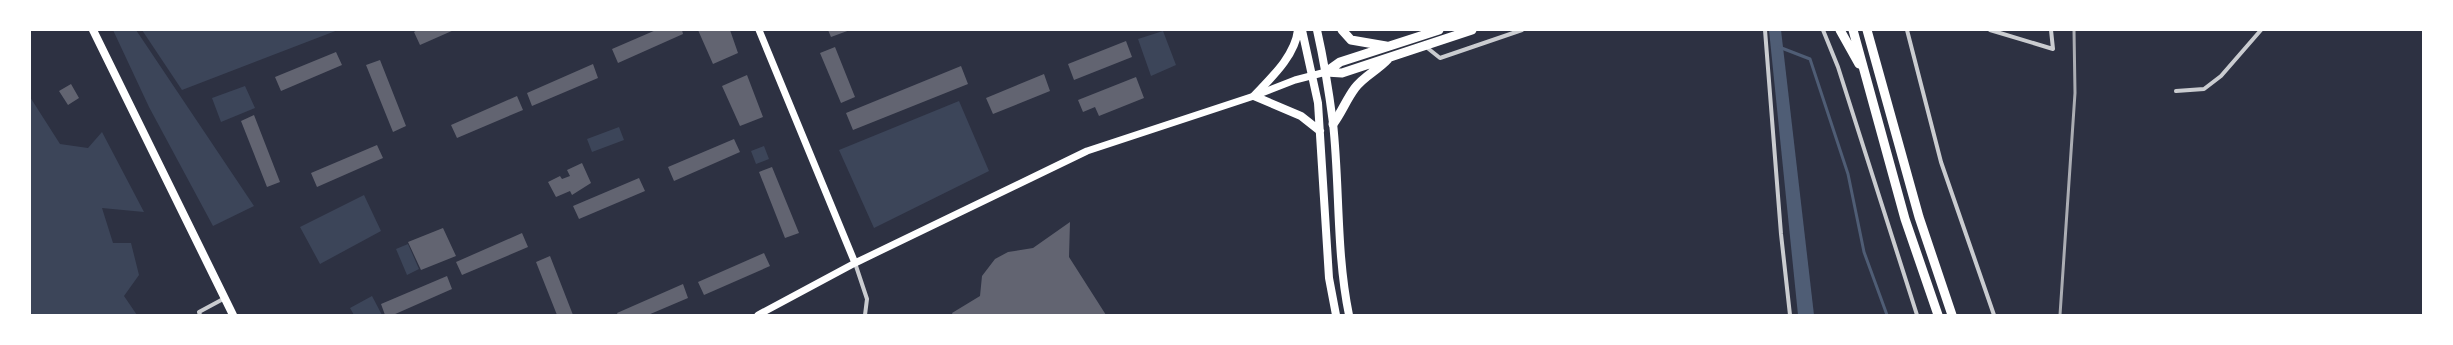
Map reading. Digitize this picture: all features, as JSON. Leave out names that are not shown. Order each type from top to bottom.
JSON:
[{"type":"highway","points":[[1342,30],[1351,40],[1388,47]]},
{"type":"highway","points":[[1326,72],[1340,62],[1439,30]]},
{"type":"highway","points":[[1326,72],[1342,73],[1472,30]]},
{"type":"highway","points":[[1840,30],[1866,75]]},
{"type":"highway","points":[[1853,30],[1905,219],[1938,315]]},
{"type":"highway","points":[[1867,30],[1919,217],[1952,315]]},
{"type":"highway","points":[[1333,124],[1342,112],[1354,88],[1365,76],[1380,68],[1389,58]]},
{"type":"main road","points":[[93,30],[233,315]]},
{"type":"main road","points":[[759,30],[855,263]]},
{"type":"main road","points":[[1254,96],[1280,67],[1297,38],[1298,30]]},
{"type":"main road","points":[[1302,30],[1313,76],[1320,131],[1329,278],[1336,315]]},
{"type":"main road","points":[[1317,30],[1326,72],[1333,124],[1342,280],[1349,315]]},
{"type":"main road","points":[[758,315],[855,263],[1087,151],[1254,96],[1295,80],[1326,72]]},
{"type":"main road","points":[[1254,96],[1301,116],[1320,131]]},
{"type":"street","points":[[1423,45],[1440,58],[1522,30]]},
{"type":"street","points":[[1765,30],[1781,234],[1790,315]]},
{"type":"street","points":[[1823,30],[1838,67],[1917,315]]},
{"type":"street","points":[[1907,30],[1941,162],[1994,315]]},
{"type":"street","points":[[1990,30],[2053,49],[2051,30]]},
{"type":"street","points":[[2176,91],[2204,89],[2221,76],[2261,30]]},
{"type":"street","points":[[855,263],[867,299],[865,315]]},
{"type":"street","points":[[200,315],[199,312],[225,298]]},
{"type":"shaded area","points":[[113,30],[136,30],[254,206],[213,226],[149,107]]},
{"type":"shaded area","points":[[142,30],[338,30],[182,90]]},
{"type":"shaded area","points":[[1769,30],[1781,30],[1814,315],[1798,315]]},
{"type":"shaded area","points":[[1163,31],[1176,65],[1151,76],[1138,39]]},
{"type":"shaded area","points":[[245,86],[255,108],[221,122],[212,98]]},
{"type":"shaded area","points":[[30,97],[60,144],[88,148],[102,132],[144,212],[102,208],[113,243],[131,243],[139,275],[124,296],[137,315],[30,315]]},
{"type":"shaded area","points":[[959,101],[989,171],[874,228],[839,150]]},
{"type":"shaded area","points":[[619,127],[624,140],[592,152],[587,139]]},
{"type":"shaded area","points":[[764,146],[769,159],[756,164],[751,151]]},
{"type":"shaded area","points":[[364,195],[381,231],[320,264],[300,227]]},
{"type":"shaded area","points":[[408,244],[419,269],[407,275],[396,249]]},
{"type":"shaded area","points":[[372,296],[382,315],[354,315],[350,308]]},
{"type":"building","points":[[417,30],[454,30],[420,45],[414,32]]},
{"type":"building","points":[[656,30],[682,30],[683,34],[618,63],[612,49]]},
{"type":"building","points":[[698,30],[730,30],[738,53],[713,64]]},
{"type":"building","points":[[828,30],[850,30],[831,37]]},
{"type":"building","points":[[1126,41],[1132,57],[1074,80],[1068,64]]},
{"type":"building","points":[[835,47],[855,97],[841,103],[820,53]]},
{"type":"building","points":[[336,52],[342,65],[281,91],[275,77]]},
{"type":"building","points":[[380,60],[406,126],[393,132],[366,65]]},
{"type":"building","points":[[593,64],[598,78],[532,106],[527,93]]},
{"type":"building","points":[[961,66],[968,84],[853,130],[846,113]]},
{"type":"building","points":[[1044,74],[1050,91],[993,114],[986,98]]},
{"type":"building","points":[[747,75],[763,117],[740,126],[722,86]]},
{"type":"building","points":[[1136,77],[1144,98],[1099,116],[1095,107],[1083,112],[1078,100]]},
{"type":"building","points":[[71,84],[79,98],[68,105],[59,91]]},
{"type":"building","points":[[517,96],[523,110],[457,138],[451,125]]},
{"type":"building","points":[[254,115],[280,182],[267,187],[241,121]]},
{"type":"building","points":[[734,139],[740,152],[674,181],[668,167]]},
{"type":"building","points":[[377,145],[383,158],[317,187],[311,173]]},
{"type":"building","points":[[582,163],[591,183],[572,195],[570,191],[556,197],[548,182],[560,176],[562,179],[570,176],[567,170]]},
{"type":"building","points":[[772,167],[799,233],[785,238],[759,172]]},
{"type":"building","points":[[639,178],[645,191],[579,219],[573,206]]},
{"type":"building","points":[[1070,222],[1069,257],[1106,315],[953,315],[952,313],[980,296],[982,276],[995,259],[1008,252],[1033,248]]},
{"type":"building","points":[[443,228],[456,256],[421,270],[408,242]]},
{"type":"building","points":[[522,233],[528,247],[462,275],[456,262]]},
{"type":"building","points":[[764,253],[770,266],[704,295],[698,282]]},
{"type":"building","points":[[550,256],[573,315],[557,315],[536,262]]},
{"type":"building","points":[[447,276],[452,289],[393,315],[385,315],[381,304]]},
{"type":"building","points":[[683,284],[688,298],[648,315],[618,315],[617,313]]},
{"type":"waterway","points":[[1779,47],[1810,59],[1848,174],[1864,252],[1887,315]]},
{"type":"railway","points":[[2060,315],[2075,93],[2074,30]]}]
